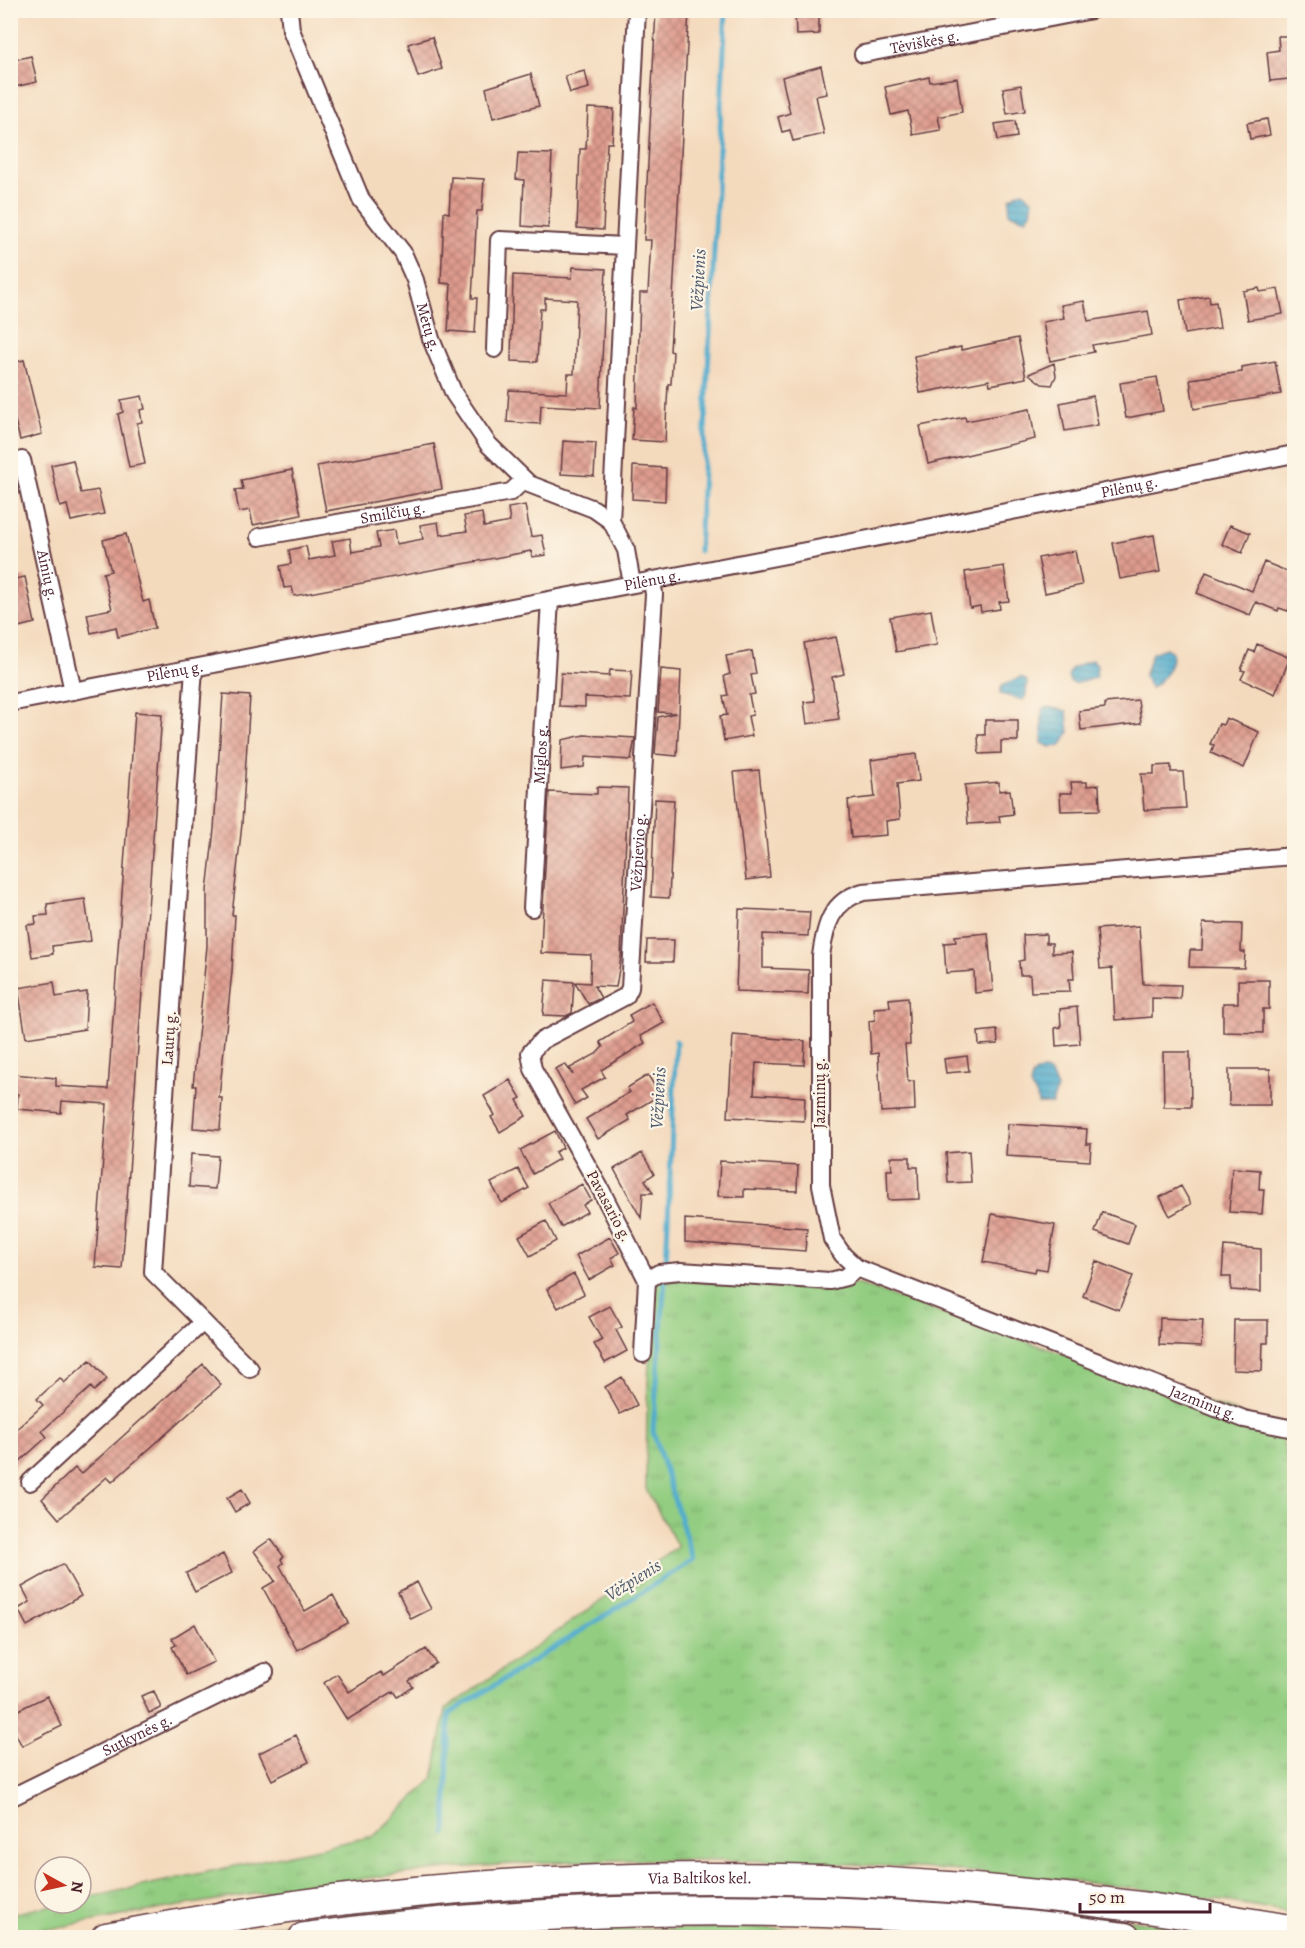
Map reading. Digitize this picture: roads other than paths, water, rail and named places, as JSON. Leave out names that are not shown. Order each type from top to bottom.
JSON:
[{"type":"highway","name":"Via Baltikos kel.","points":[[106,1938],[353,1898],[414,1892],[554,1882],[718,1878],[913,1885],[1036,1895],[1132,1906],[1294,1931]]},
{"type":"highway","name":"Via Baltikos kel.","points":[[304,1938],[408,1924],[539,1915],[711,1912],[918,1918],[1125,1938]]},
{"type":"street","name":"Mėtų g.","points":[[289,10],[291,30],[361,198],[403,253],[416,280],[430,339],[454,394],[488,444],[524,480],[594,509],[611,521]]},
{"type":"street","points":[[632,584],[626,550],[611,521],[637,10]]},
{"type":"street","name":"Tėviškės g.","points":[[863,54],[1092,10]]},
{"type":"street","points":[[495,349],[499,240],[626,246]]},
{"type":"street","name":"Pilėnų g.","points":[[10,703],[1294,454]]},
{"type":"street","name":"Ainių g.","points":[[22,460],[73,691]]},
{"type":"street","name":"Smilčių g.","points":[[259,537],[511,492],[524,480]]},
{"type":"street","name":"Vėžpievio g.","points":[[533,1069],[530,1053],[541,1041],[626,996],[630,988],[654,594],[652,580]]},
{"type":"street","name":"Miglos g.","points":[[532,908],[550,600]]},
{"type":"street","name":"Laurų g.","points":[[194,668],[153,1272],[250,1370]]},
{"type":"street","name":"Jazminų g.","points":[[1294,856],[863,892],[849,896],[831,915],[824,932],[821,956],[821,1185],[832,1239],[843,1256],[857,1268],[1244,1419],[1294,1429]]},
{"type":"street","name":"Pavasario g.","points":[[533,1069],[601,1190],[647,1280]]},
{"type":"street","points":[[643,1354],[647,1280],[659,1274],[681,1271],[830,1281],[846,1277],[857,1268]]},
{"type":"street","points":[[30,1482],[203,1322]]},
{"type":"street","name":"Sutkynės g.","points":[[10,1798],[265,1672]]},
{"type":"water","points":[[1022,191],[1033,200],[1031,213],[1026,219],[1009,213],[1010,198]]},
{"type":"water","points":[[1166,648],[1172,652],[1169,668],[1151,688],[1144,676],[1152,653]]},
{"type":"water","points":[[1092,660],[1097,665],[1096,677],[1075,684],[1070,682],[1068,676],[1072,668]]},
{"type":"water","points":[[1021,677],[1027,681],[1026,695],[1023,700],[1000,694],[1002,685]]},
{"type":"water","points":[[1049,707],[1067,711],[1069,732],[1061,746],[1050,747],[1042,743],[1042,709]]},
{"type":"water","points":[[1044,1071],[1051,1074],[1057,1089],[1052,1104],[1038,1104],[1037,1096],[1030,1086],[1036,1072]]},
{"type":"waterway","name":"Vėžpienis","points":[[699,551],[726,10]]},
{"type":"waterway","name":"Vėžpienis","points":[[666,1265],[676,1041]]},
{"type":"waterway","name":"Vėžpienis","points":[[446,1834],[449,1714],[693,1560],[653,1431],[665,1280]]}]
